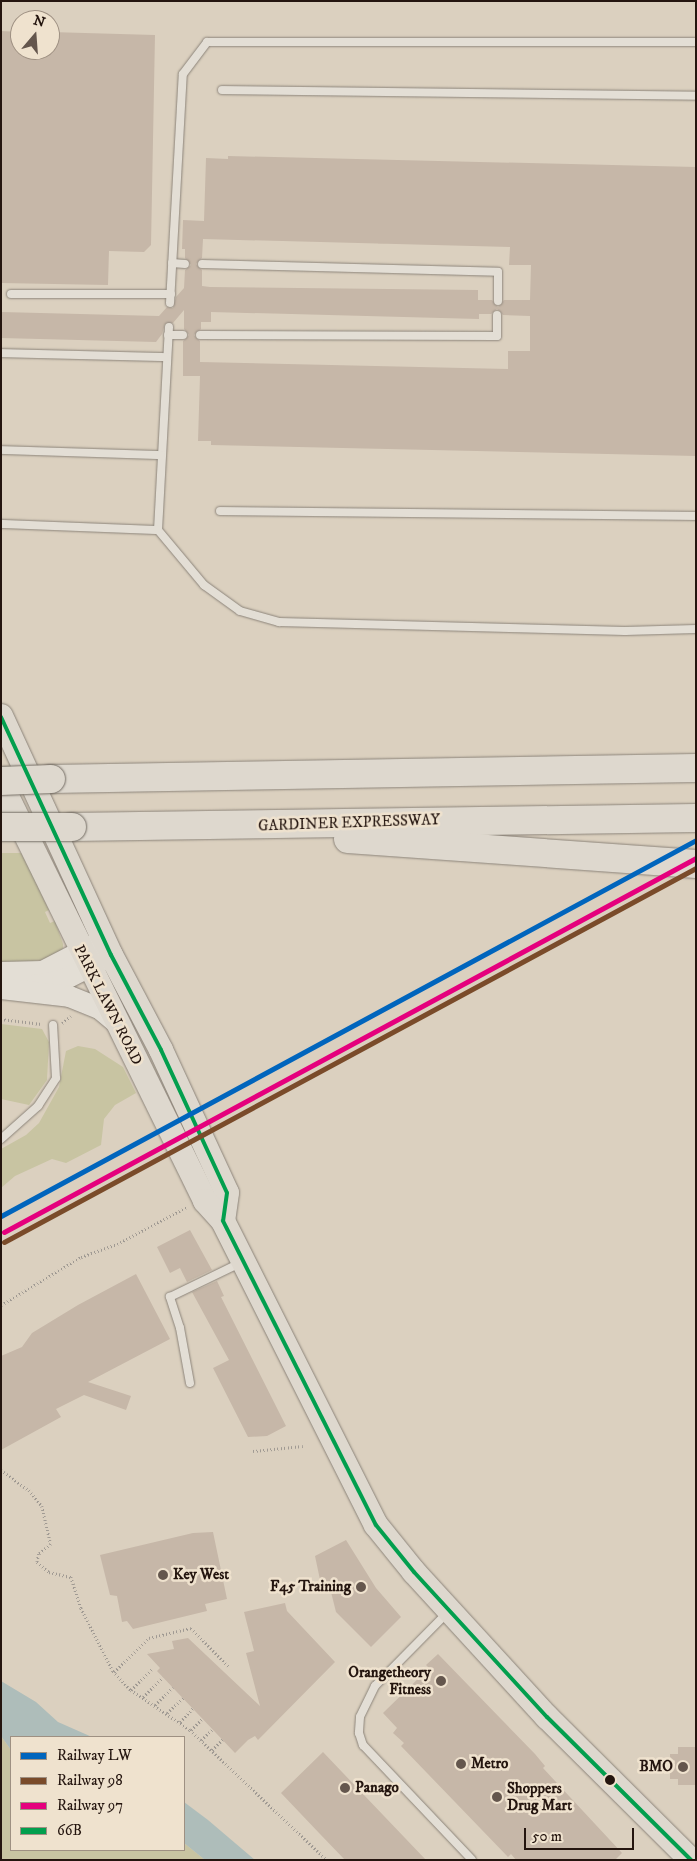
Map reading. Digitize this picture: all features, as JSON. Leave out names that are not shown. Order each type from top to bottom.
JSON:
[{"type":"highway","points":[[1,782],[51,779],[696,768]]},
{"type":"highway","name":"GARDINER EXPRESSWAY","points":[[1,827],[172,828],[560,818],[696,818]]},
{"type":"highway","points":[[172,828],[696,864]]},
{"type":"main road","name":"PARK LAWN ROAD","points":[[1,716],[108,947],[161,1050],[227,1193],[223,1221]]},
{"type":"main road","name":"PARK LAWN ROAD","points":[[1,782],[85,959],[205,1200],[223,1221],[376,1525],[449,1611],[547,1717],[691,1860]]},
{"type":"main road","points":[[3,983],[85,959],[108,947]]},
{"type":"main road","points":[[3,983],[69,996],[99,1008],[118,1023]]},
{"type":"lane","points":[[170,303],[183,74],[207,42],[696,42]]},
{"type":"lane","points":[[222,90],[696,96]]},
{"type":"lane","points":[[172,263],[185,264]]},
{"type":"lane","points":[[202,264],[498,272],[498,300]]},
{"type":"lane","points":[[11,294],[171,294]]},
{"type":"lane","points":[[200,335],[497,336],[498,315]]},
{"type":"lane","points":[[184,335],[169,331],[158,530],[204,585],[240,611],[279,622],[625,632],[696,629]]},
{"type":"lane","points":[[1,353],[167,357]]},
{"type":"lane","points":[[1,450],[161,455]]},
{"type":"lane","points":[[220,511],[696,516]]},
{"type":"lane","points":[[1,524],[158,530]]},
{"type":"lane","points":[[1,1139],[38,1106],[56,1078],[53,1025]]},
{"type":"lane","points":[[190,1383],[180,1328],[170,1297],[244,1262]]},
{"type":"lane","points":[[449,1611],[374,1686],[360,1717],[358,1733],[363,1745],[472,1860]]},
{"type":"path","points":[[1,1305],[81,1257],[116,1244],[187,1207]]},
{"type":"path","points":[[253,1451],[303,1446]]},
{"type":"path","points":[[1,1470],[29,1490],[42,1506],[51,1544],[39,1554],[37,1562],[49,1572],[71,1577],[81,1608],[114,1672],[131,1690],[190,1730],[327,1860]]},
{"type":"path","points":[[114,1672],[149,1638],[191,1628],[229,1667]]},
{"type":"path","points":[[131,1690],[153,1668]]},
{"type":"path","points":[[143,1697],[163,1677]]},
{"type":"path","points":[[155,1705],[173,1688]]},
{"type":"path","points":[[167,1713],[183,1698]]},
{"type":"path","points":[[180,1722],[193,1708]]},
{"type":"path","points":[[190,1730],[202,1718]]},
{"type":"path","points":[[201,1740],[213,1729]]},
{"type":"path","points":[[212,1750],[222,1739]]},
{"type":"shaded area","points":[[1,853],[23,853],[49,910],[45,912],[50,923],[55,921],[63,944],[63,950],[53,959],[1,964]]},
{"type":"shaded area","points":[[1,1024],[42,1029],[49,1042],[47,1080],[29,1105],[1,1099]]},
{"type":"shaded area","points":[[78,1046],[95,1049],[123,1067],[136,1093],[115,1105],[104,1119],[101,1145],[66,1163],[52,1159],[15,1176],[1,1188],[1,1149],[26,1135],[39,1123],[59,1087],[66,1051]]},
{"type":"shaded area","points":[[1,1681],[36,1702],[58,1722],[90,1736],[10,1736],[10,1749],[1,1736]]},
{"type":"shaded area","points":[[1,1736],[10,1749],[10,1851],[185,1851],[185,1844],[205,1860],[1,1860]]},
{"type":"shaded area","points":[[185,1803],[255,1860],[205,1860],[185,1844]]},
{"type":"building","points":[[1,31],[10,31],[10,60],[60,60],[60,32],[155,35],[151,245],[144,252],[109,251],[108,285],[1,283]]},
{"type":"building","points":[[228,156],[696,167],[696,456],[211,445],[211,441],[198,441],[200,376],[183,376],[183,341],[189,335],[184,329],[184,310],[173,323],[165,324],[162,334],[156,342],[1,338],[1,312],[159,316],[167,307],[173,308],[176,297],[184,288],[185,270],[191,265],[185,258],[185,249],[182,249],[183,220],[204,221],[206,158],[228,159]],"holes":[[[203,239],[510,247],[509,265],[531,265],[530,300],[504,300],[498,307],[492,300],[478,300],[478,290],[202,286],[202,270],[196,264],[202,258]],[[497,309],[503,315],[530,316],[530,351],[508,351],[508,369],[200,362],[200,341],[194,335],[201,329],[201,322],[211,322],[211,312],[479,319],[479,314],[491,314]]]},
{"type":"building","points":[[190,1230],[212,1270],[187,1282],[180,1268],[170,1273],[157,1247]]},
{"type":"building","points":[[136,1274],[170,1339],[88,1382],[131,1396],[126,1410],[84,1395],[56,1409],[61,1417],[1,1450],[1,1356],[22,1347],[32,1333],[78,1305]]},
{"type":"building","points":[[217,1281],[224,1296],[221,1297],[286,1426],[267,1436],[248,1437],[213,1368],[229,1360],[192,1292]]},
{"type":"building","name":"Key West","points":[[213,1532],[227,1599],[205,1604],[207,1611],[133,1629],[127,1621],[122,1622],[117,1596],[110,1595],[100,1555],[193,1533]]},
{"type":"building","points":[[346,1540],[376,1588],[401,1617],[371,1647],[336,1612],[331,1592],[323,1594],[315,1556]]},
{"type":"building","points":[[285,1603],[287,1611],[335,1662],[258,1740],[255,1736],[235,1753],[157,1671],[160,1668],[147,1654],[174,1649],[172,1641],[188,1638],[260,1706],[246,1653],[254,1651],[244,1612]]},
{"type":"building","points":[[438,1654],[535,1754],[545,1766],[543,1768],[622,1853],[615,1860],[516,1860],[511,1854],[508,1857],[401,1746],[404,1743],[393,1733],[397,1728],[383,1713],[429,1668],[426,1665]]},
{"type":"building","name":"BMO","points":[[678,1747],[696,1747],[696,1785],[678,1785],[678,1779],[670,1779],[670,1754],[678,1754]]},
{"type":"building","points":[[323,1752],[426,1860],[345,1860],[320,1834],[281,1793]]},
{"type":"rail line","name":"LW","points":[[1,1216],[696,840]]},
{"type":"rail line","name":"97","points":[[4,1232],[696,858]]},
{"type":"rail line","name":"98","points":[[4,1242],[696,868]]},
{"type":"transit line","name":"66B","points":[[1,717],[111,955],[161,1050],[227,1193],[223,1221],[376,1525],[414,1572],[547,1717],[691,1860]]},
{"type":"place","name":"Key West","points":[[163,1575]]},
{"type":"place","name":"F45 Training","points":[[361,1587]]},
{"type":"place","name":"Orangetheory Fitness","points":[[441,1681]]},
{"type":"place","name":"Metro","points":[[461,1764]]},
{"type":"place","name":"BMO","points":[[683,1767]]},
{"type":"place","name":"Panago","points":[[345,1788]]},
{"type":"place","name":"Shoppers Drug Mart","points":[[497,1797]]}]
